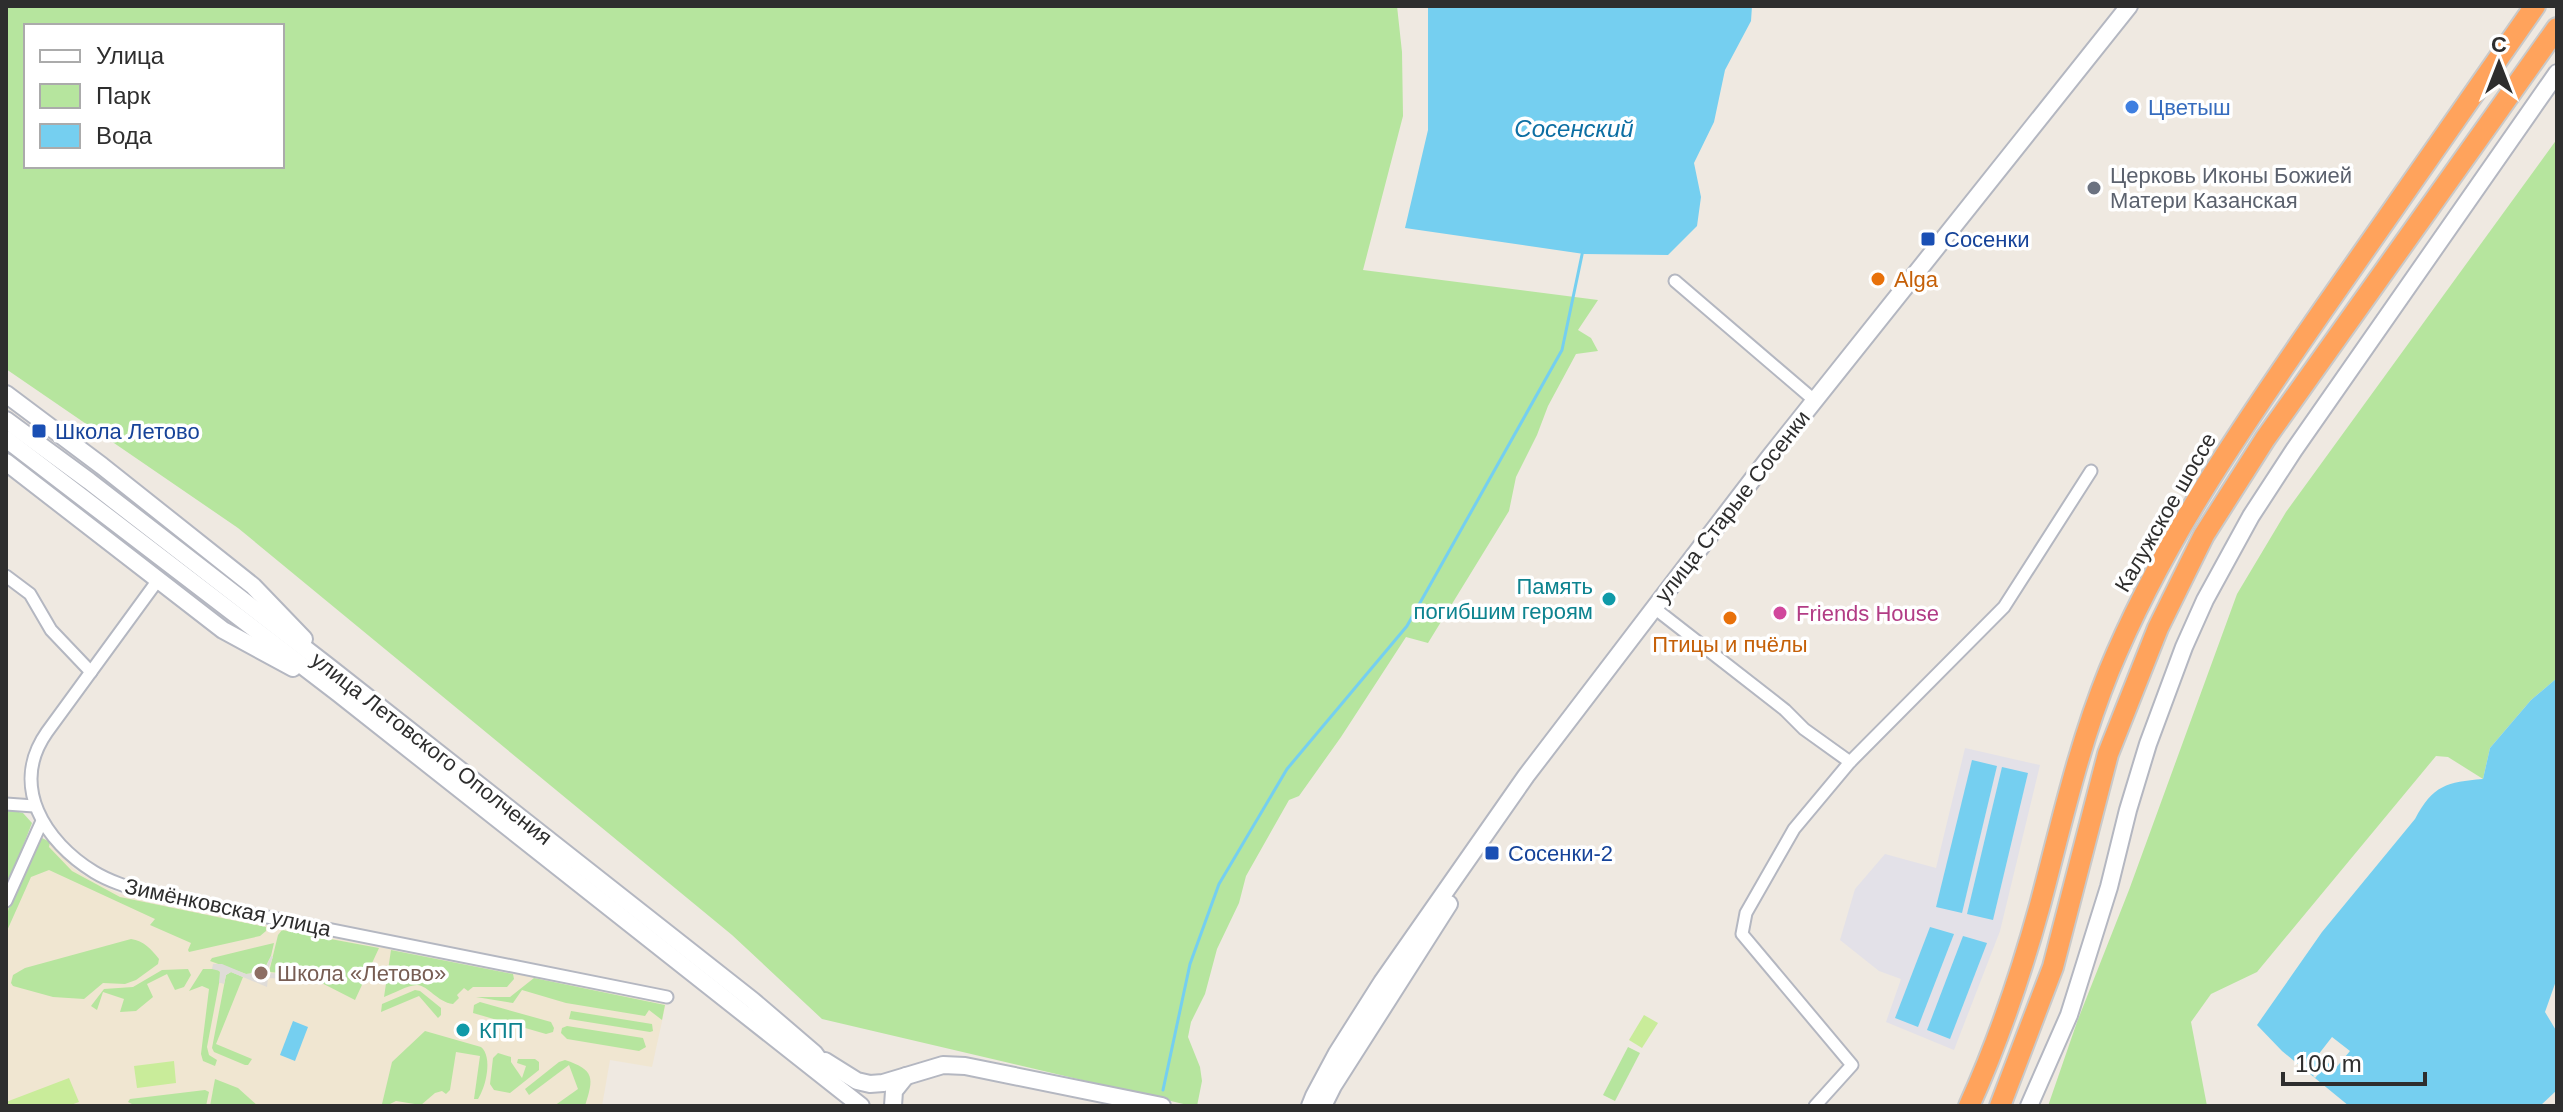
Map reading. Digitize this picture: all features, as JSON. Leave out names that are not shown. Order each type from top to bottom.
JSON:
[{"type":"highway","name":"Калужское шоссе","points":[[1969,1106],[2014,992],[2040,906],[2080,749],[2109,671],[2142,596],[2182,522],[2242,428],[2535,6]]},
{"type":"highway","name":"Калужское шоссе","points":[[2003,1101],[2053,967],[2108,754],[2158,628],[2204,535],[2265,439],[2557,28]]},
{"type":"main road","name":"улица Старые Сосенки","points":[[1313,1103],[1477,863],[1657,610],[1814,400],[2129,6]]},
{"type":"main road","name":"улица Старые Сосенки","points":[[1657,610],[2140,6]]},
{"type":"main road","points":[[2521,79],[2557,37]]},
{"type":"main road","points":[[2029,1106],[2069,1015],[2109,887],[2148,744],[2205,600],[2251,516],[2294,450],[2557,73]]},
{"type":"main road","points":[[6,394],[253,586],[329,667]]},
{"type":"main road","name":"улица Летовского Ополчения","points":[[6,420],[89,481],[338,693],[861,1106]]},
{"type":"main road","name":"улица Летовского Ополчения","points":[[6,439],[248,615],[329,667],[752,1000],[814,1053],[842,1092]]},
{"type":"main road","points":[[6,462],[223,630],[338,693]]},
{"type":"main road","points":[[223,630],[236,628],[248,615],[255,599],[253,586]]},
{"type":"main road","points":[[814,1053],[857,1081],[870,1084],[943,1065],[965,1066],[1162,1106]]},
{"type":"main road","points":[[893,1106],[894,1091],[906,1076]]},
{"type":"street","points":[[1675,281],[1814,400]]},
{"type":"street","points":[[1815,1106],[1852,1065],[1742,934],[1746,913],[1794,829],[1850,762],[2004,607],[2091,471]]},
{"type":"street","points":[[6,576],[30,594],[51,630],[91,672]]},
{"type":"street","name":"Зимёнковская улица","points":[[158,580],[36,752],[31,777],[34,806],[42,821],[76,860],[123,885],[152,894],[667,997]]},
{"type":"street","points":[[1657,610],[1785,710],[1804,729],[1850,762]]},
{"type":"street","points":[[6,804],[34,806]]},
{"type":"street","points":[[6,901],[42,821]]},
{"type":"shaded area","points":[[1965,748],[2040,765],[2000,931],[1954,1050],[1886,1022],[1901,979],[1879,971],[1840,940],[1855,889],[1885,854],[1936,868]]},
{"type":"shaded area","name":"Школа «Летово»","points":[[42,838],[50,842],[73,868],[91,880],[120,894],[148,902],[666,1003],[652,1067],[610,1060],[602,1106],[6,1106],[6,912]]},
{"type":"shaded area","points":[[271,956],[269,973],[306,975],[304,980],[268,978],[267,987],[231,972],[226,975],[224,984],[219,983],[220,971],[212,969],[213,964],[222,964],[246,974],[260,973]]},
{"type":"green space","points":[[6,6],[1397,6],[1402,52],[1403,116],[1363,270],[1598,300],[1578,330],[1591,338],[1598,351],[1576,354],[1516,477],[1509,511],[1428,643],[1406,637],[1299,796],[1289,800],[1246,876],[1239,903],[1217,949],[1205,994],[1191,1022],[1188,1037],[1202,1081],[1197,1106],[822,1019],[732,935],[238,528],[6,369]]},
{"type":"green space","points":[[2557,139],[2557,678],[2531,700],[2490,748],[2483,779],[2448,757],[2436,756],[2257,972],[2211,994],[2191,1022],[2207,1106],[2048,1106],[2237,594],[2286,512]]},
{"type":"green space","points":[[6,809],[23,813],[32,823],[6,890]]},
{"type":"green space","points":[[42,838],[50,842],[49,847],[72,871],[120,897],[266,927],[266,931],[260,936],[189,952],[191,943],[150,925],[155,919],[49,870],[31,877],[6,933],[16,885],[37,840]]},
{"type":"green space","points":[[282,930],[379,948],[355,1000],[306,975],[269,972]]},
{"type":"green space","points":[[131,939],[147,946],[159,959],[158,964],[136,980],[125,984],[103,983],[84,999],[53,997],[11,983],[13,975],[25,968]]},
{"type":"green space","points":[[274,943],[263,972],[246,974],[210,961],[212,958]]},
{"type":"green space","points":[[391,950],[513,974],[514,979],[507,987],[473,987],[468,991],[464,988],[453,1004],[417,985],[384,997]]},
{"type":"green space","points":[[188,969],[191,975],[184,987],[175,990],[167,974],[147,984],[153,997],[136,1011],[120,1012],[124,999],[103,992],[97,1010],[91,1006],[104,989],[133,987],[162,970]]},
{"type":"green space","points":[[203,969],[217,969],[221,973],[207,1047],[209,1055],[217,1060],[215,1066],[203,1061],[201,1054],[209,989],[202,986],[189,991]]},
{"type":"green space","points":[[231,972],[243,977],[216,1044],[252,1059],[248,1065],[214,1052],[212,1048],[226,975]]},
{"type":"green space","points":[[534,978],[665,1005],[662,1020],[649,1010],[645,1016],[566,1003],[522,990],[513,1003],[476,997],[510,997]]},
{"type":"green space","points":[[415,990],[441,1008],[438,1018],[419,996],[381,1012],[382,1004]]},
{"type":"green space","points":[[480,1002],[551,1022],[553,1032],[546,1034],[473,1013],[474,1005]]},
{"type":"green space","points":[[571,1011],[652,1024],[653,1031],[569,1019]]},
{"type":"green space","points":[[1644,1015],[1658,1023],[1642,1048],[1629,1040]]},
{"type":"green space","points":[[567,1026],[643,1038],[646,1047],[639,1051],[567,1039],[561,1033],[562,1028]]},
{"type":"green space","points":[[425,1031],[481,1047],[485,1052],[487,1072],[478,1099],[474,1099],[480,1056],[456,1052],[450,1090],[446,1094],[442,1091],[435,1093],[421,1105],[396,1101],[386,1106],[382,1104],[392,1062]]},
{"type":"green space","points":[[1628,1047],[1640,1053],[1615,1101],[1603,1095]]},
{"type":"green space","points":[[498,1053],[511,1057],[522,1078],[526,1066],[517,1063],[518,1059],[535,1059],[539,1062],[539,1070],[510,1093],[494,1090],[490,1084],[493,1058]]},
{"type":"green space","points":[[565,1060],[582,1067],[590,1076],[585,1106],[554,1106],[578,1089],[569,1065],[529,1095],[525,1089]]},
{"type":"green space","points":[[174,1061],[176,1083],[137,1088],[134,1066]]},
{"type":"green space","points":[[69,1078],[79,1102],[68,1106],[6,1106],[6,1102]]},
{"type":"green space","points":[[215,1079],[238,1088],[258,1106],[210,1106]]},
{"type":"green space","points":[[209,1092],[206,1106],[136,1106],[128,1102],[130,1099]]},
{"type":"water","name":"Сосенский","points":[[1428,6],[1752,6],[1751,21],[1725,70],[1714,122],[1694,163],[1701,197],[1697,226],[1668,255],[1584,254],[1405,228],[1428,130]]},
{"type":"water","points":[[2557,678],[2557,978],[2545,1012],[2557,1032],[2557,1090],[2540,1106],[2349,1106],[2282,1051],[2257,1025],[2322,932],[2428,799],[2450,784],[2483,779],[2490,748],[2531,700]]},
{"type":"water","points":[[1972,760],[1997,766],[1962,913],[1936,907]]},
{"type":"water","points":[[2002,767],[2028,773],[1993,920],[1967,914]]},
{"type":"water","points":[[1930,927],[1954,934],[1918,1027],[1895,1018]]},
{"type":"water","points":[[1963,936],[1987,943],[1950,1039],[1927,1030]]},
{"type":"water","points":[[293,1021],[308,1027],[295,1061],[280,1055]]},
{"type":"pier","points":[[2332,1037],[2350,1051],[2335,1069],[2328,1063],[2315,1078],[2313,1076],[2325,1061],[2318,1055]]},
{"type":"waterway","points":[[1163,1090],[1190,964],[1219,884],[1287,769],[1407,626],[1562,350],[1583,250]]},
{"type":"place","name":"Цветыш","points":[[2132,107]]},
{"type":"place","name":"Церковь Иконы Божией Матери Казанская","points":[[2094,188]]},
{"type":"place","name":"Сосенки","points":[[1928,239]]},
{"type":"place","name":"Alga","points":[[1878,279]]},
{"type":"place","name":"Школа Летово","points":[[39,431]]},
{"type":"place","name":"Память погибшим героям","points":[[1609,599]]},
{"type":"place","name":"Friends House","points":[[1780,613]]},
{"type":"place","name":"Птицы и пчёлы","points":[[1730,618]]},
{"type":"place","name":"Сосенки-2","points":[[1492,853]]},
{"type":"place","name":"Школа «Летово»","points":[[261,973]]},
{"type":"place","name":"КПП","points":[[463,1030]]}]
